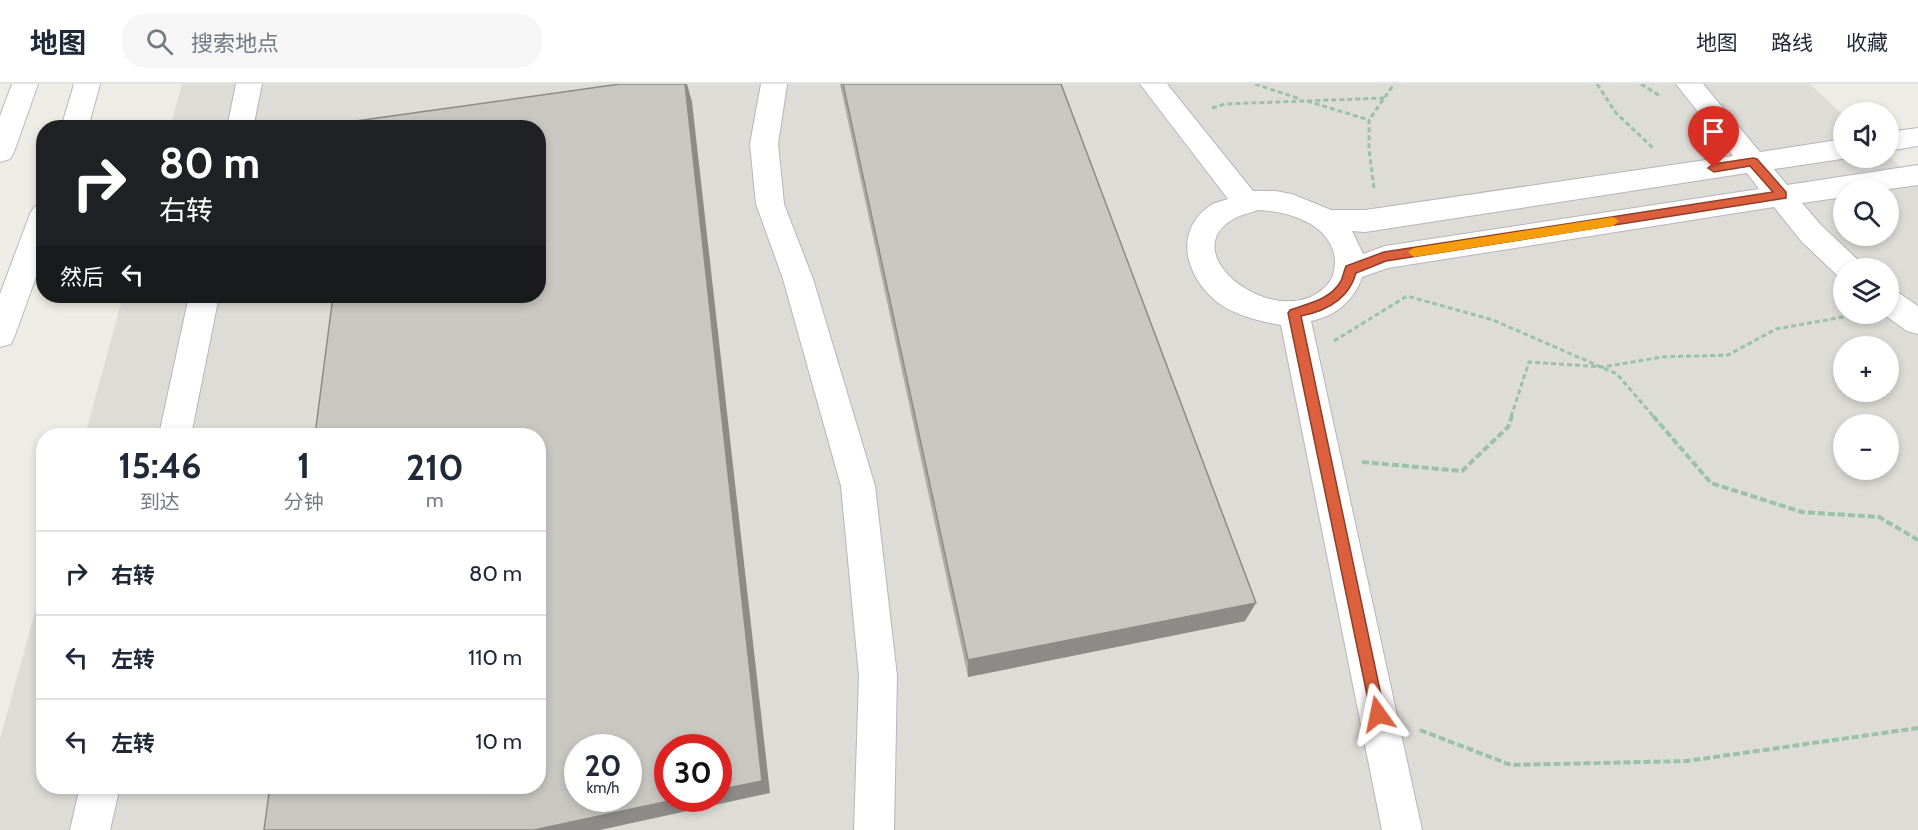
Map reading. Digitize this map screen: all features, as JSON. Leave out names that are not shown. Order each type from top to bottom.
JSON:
[{"type":"street","points":[[0,152],[25,84]]},
{"type":"street","points":[[76,120],[87,84]]},
{"type":"street","points":[[242,120],[249,84]]},
{"type":"street","points":[[774,84],[764,144],[770,204],[798,279],[858,486],[878,676],[874,830]]},
{"type":"street","points":[[1154,84],[1246,202]]},
{"type":"street","points":[[1689,84],[1811,233],[1837,258]]},
{"type":"street","points":[[1899,140],[1918,137]]},
{"type":"street","points":[[1325,220],[1379,219],[1833,150]]},
{"type":"street","points":[[1350,270],[1384,257],[1918,175]]},
{"type":"street","points":[[1271,200],[1290,203],[1325,220],[1345,242],[1349,251],[1350,270],[1347,282],[1334,298],[1314,308],[1294,313],[1266,311],[1242,303],[1218,287],[1203,266],[1199,250],[1202,233],[1214,216],[1233,205],[1271,200]]},
{"type":"street","points":[[0,335],[36,236]]},
{"type":"street","points":[[176,428],[203,303]]},
{"type":"street","points":[[1899,309],[1918,322]]},
{"type":"street","points":[[1294,313],[1402,830]]},
{"type":"street","points":[[90,830],[98,794]]},
{"type":"path","points":[[1255,84],[1369,120]]},
{"type":"path","points":[[1379,219],[1369,149],[1369,120],[1394,84]]},
{"type":"path","points":[[1597,84],[1616,113],[1679,173]]},
{"type":"path","points":[[1180,118],[1225,104],[1384,98]]},
{"type":"path","points":[[1304,360],[1407,297],[1493,320],[1617,374],[1711,483],[1802,512],[1879,517],[1918,540]]},
{"type":"path","points":[[1325,461],[1397,464],[1462,471],[1508,427],[1529,362],[1603,367],[1662,357],[1728,355],[1776,329],[1833,319]]},
{"type":"path","points":[[1378,714],[1511,765],[1687,760],[1918,728]]},
{"type":"shaded area","points":[[182,84],[1810,84],[1833,106],[1833,168],[1899,168],[1899,165],[1918,183],[1918,830],[0,830],[0,739],[36,608],[36,794],[546,794],[546,428],[87,428],[121,303],[546,303],[546,120],[172,120]]},
{"type":"building","points":[[620,84],[685,84],[762,781],[732,787],[732,734],[654,734],[654,804],[642,807],[642,734],[564,734],[564,812],[618,812],[534,830],[264,830],[269,794],[546,794],[546,428],[316,428],[332,303],[546,303],[546,120],[363,120]]},
{"type":"building","points":[[843,84],[1061,84],[1256,603],[968,660]]},
{"type":"slow traffic","points":[[1414,252],[1613,221]]},
{"type":"route","points":[[1378,714],[1294,313],[1314,308],[1334,298],[1347,282],[1350,270],[1384,257],[1782,195],[1753,162],[1714,168]]}]
